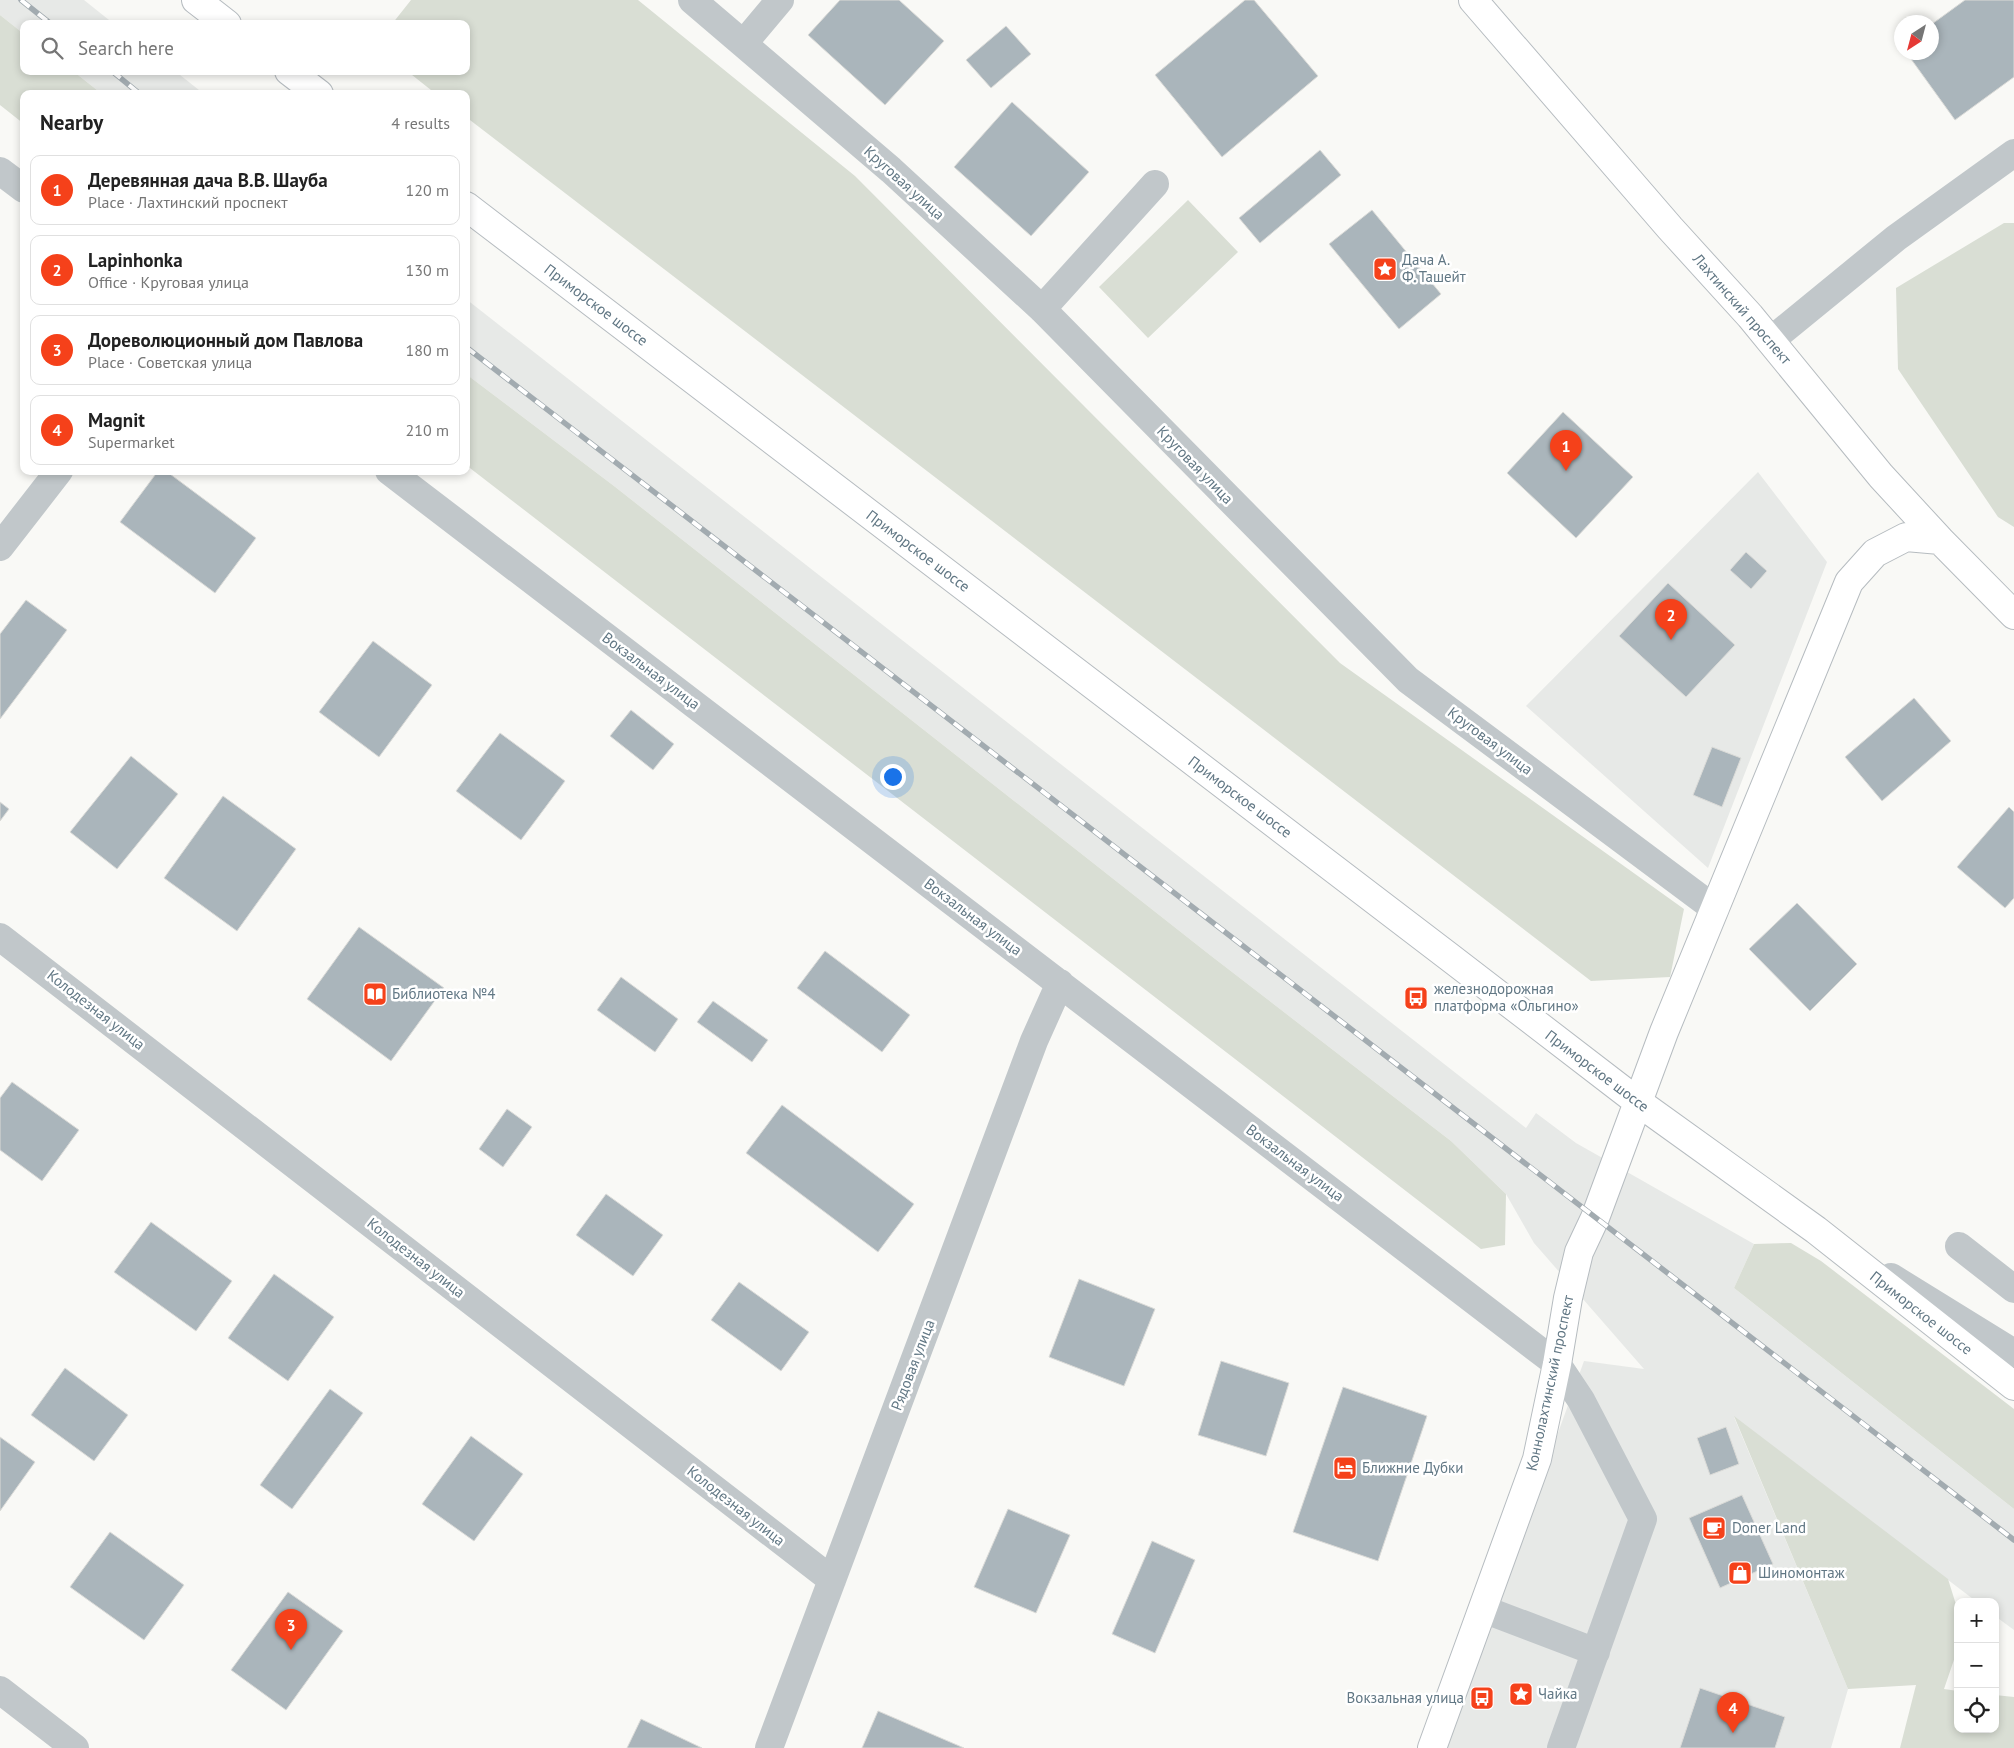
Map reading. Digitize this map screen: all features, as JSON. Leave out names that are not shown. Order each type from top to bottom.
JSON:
[{"type":"main road","points":[[196,0],[222,20]]},
{"type":"main road","name":"Лахтинский проспект","points":[[1474,0],[1670,228],[1750,316],[1881,476],[1940,540],[2014,615]]},
{"type":"main road","points":[[294,75],[314,90]]},
{"type":"main road","name":"Приморское шоссе","points":[[470,209],[1638,1102],[1816,1230],[2014,1386]]},
{"type":"main road","name":"Коннолахтинский проспект","points":[[1432,1748],[1537,1459],[1557,1364],[1568,1298],[1579,1252],[1595,1218],[1664,1032],[1849,582],[1875,553],[1906,537],[1940,540]]},
{"type":"street","name":"Круговая улица","points":[[692,0],[891,170],[1042,309],[1408,680],[1715,909]]},
{"type":"street","points":[[744,43],[780,0]]},
{"type":"street","points":[[1770,341],[1896,238],[2014,153]]},
{"type":"street","points":[[0,171],[20,186]]},
{"type":"street","points":[[1042,309],[1155,184]]},
{"type":"street","points":[[0,547],[56,475]]},
{"type":"street","name":"Вокзальная улица","points":[[395,475],[1557,1364],[1581,1400],[1643,1519],[1561,1748]]},
{"type":"street","name":"Колодезная улица","points":[[0,936],[832,1580]]},
{"type":"street","name":"Рядовая улица","points":[[769,1748],[1034,1041],[1060,983]]},
{"type":"street","points":[[1816,1230],[2014,1353]]},
{"type":"street","points":[[1959,1246],[2014,1288]]},
{"type":"street","points":[[1483,1609],[1596,1652]]},
{"type":"street","points":[[0,1690],[75,1748]]},
{"type":"shaded area","points":[[0,0],[84,0],[109,20],[20,20],[20,31],[0,15]]},
{"type":"shaded area","points":[[411,0],[638,0],[855,176],[1340,663],[1684,909],[1670,977],[1591,981],[470,120],[470,90],[431,90],[412,75],[470,75],[470,20],[395,20]]},
{"type":"shaded area","points":[[0,15],[20,31],[20,75],[78,75],[97,90],[20,90],[20,121],[0,105]]},
{"type":"shaded area","points":[[78,75],[180,75],[199,90],[97,90]]},
{"type":"shaded area","points":[[1188,200],[1238,252],[1148,338],[1099,287]]},
{"type":"shaded area","points":[[2004,223],[2014,223],[2014,527],[1998,517],[1898,369],[1896,288]]},
{"type":"shaded area","points":[[470,302],[1526,1128],[1536,1113],[1576,1143],[1754,1244],[1734,1288],[2014,1509],[2014,1630],[1999,1619],[1999,1598],[1972,1598],[1734,1417],[1848,1689],[1831,1748],[1444,1748],[1584,1361],[1644,1369],[1534,1243],[1506,1194],[1451,1141],[1210,955],[614,486],[470,377]]},
{"type":"shaded area","points":[[470,377],[614,486],[1210,955],[1451,1141],[1506,1194],[1505,1245],[1481,1249],[470,468]]},
{"type":"shaded area","points":[[1758,472],[1827,562],[1708,868],[1526,706]]},
{"type":"shaded area","points":[[1791,1243],[1821,1261],[2014,1409],[2014,1509],[1734,1288],[1754,1244]]},
{"type":"shaded area","points":[[1734,1416],[1948,1579],[1954,1598],[1954,1660],[1944,1689],[1954,1690],[1954,1733],[1999,1733],[1999,1695],[2014,1697],[2014,1748],[1900,1748],[1916,1685],[1848,1689]]},
{"type":"building","points":[[840,0],[899,0],[944,41],[885,105],[808,35]]},
{"type":"building","points":[[1245,0],[1254,0],[1318,76],[1222,157],[1155,75]]},
{"type":"building","points":[[1965,0],[2014,0],[2014,77],[1955,120],[1912,60],[1939,60],[1939,19]]},
{"type":"building","points":[[1006,26],[1031,54],[991,88],[966,60]]},
{"type":"building","points":[[1012,102],[1089,172],[1031,236],[954,167]]},
{"type":"building","points":[[1320,150],[1341,175],[1260,243],[1239,218]]},
{"type":"building","points":[[1372,210],[1441,294],[1399,329],[1329,244]]},
{"type":"building","points":[[1563,412],[1633,477],[1576,538],[1507,473]]},
{"type":"building","points":[[155,475],[171,475],[256,538],[215,593],[120,522]]},
{"type":"building","points":[[1746,552],[1767,571],[1751,589],[1730,570]]},
{"type":"building","points":[[1668,583],[1735,645],[1686,697],[1619,636]]},
{"type":"building","points":[[26,600],[67,630],[0,719],[0,634]]},
{"type":"building","points":[[373,641],[432,685],[379,757],[319,712]]},
{"type":"building","points":[[1914,698],[1951,741],[1882,801],[1845,757]]},
{"type":"building","points":[[631,710],[674,744],[653,770],[610,736]]},
{"type":"building","points":[[500,733],[565,781],[521,840],[456,791]]},
{"type":"building","points":[[1712,747],[1741,758],[1722,807],[1693,795]]},
{"type":"building","points":[[131,756],[178,794],[117,869],[70,832]]},
{"type":"building","points":[[223,796],[296,849],[237,931],[164,878]]},
{"type":"building","points":[[0,802],[9,809],[0,821]]},
{"type":"building","points":[[2009,807],[2014,812],[2014,898],[2005,908],[1957,867]]},
{"type":"building","points":[[1797,903],[1857,964],[1810,1011],[1749,949]]},
{"type":"building","name":"Библиотека №4","points":[[359,927],[444,988],[391,1061],[307,999]]},
{"type":"building","points":[[825,951],[910,1015],[882,1052],[797,988]]},
{"type":"building","points":[[621,977],[678,1019],[655,1052],[597,1010]]},
{"type":"building","points":[[713,1001],[768,1040],[752,1062],[697,1022]]},
{"type":"building","points":[[12,1082],[79,1130],[42,1181],[0,1150],[0,1098]]},
{"type":"building","points":[[782,1105],[914,1204],[878,1252],[746,1153]]},
{"type":"building","points":[[507,1109],[532,1127],[503,1167],[479,1149]]},
{"type":"building","points":[[606,1194],[663,1235],[633,1276],[576,1235]]},
{"type":"building","points":[[151,1222],[232,1281],[196,1331],[114,1272]]},
{"type":"building","points":[[274,1274],[334,1317],[288,1381],[228,1338]]},
{"type":"building","points":[[1079,1279],[1155,1309],[1124,1386],[1049,1357]]},
{"type":"building","points":[[739,1282],[809,1332],[781,1371],[711,1320]]},
{"type":"building","points":[[1221,1361],[1289,1383],[1266,1456],[1198,1435]]},
{"type":"building","points":[[65,1368],[128,1415],[94,1461],[31,1415]]},
{"type":"building","points":[[1343,1387],[1427,1416],[1378,1561],[1293,1532]]},
{"type":"building","points":[[330,1389],[363,1413],[292,1509],[260,1485]]},
{"type":"building","points":[[1726,1427],[1739,1464],[1710,1475],[1697,1438]]},
{"type":"building","points":[[471,1436],[523,1474],[474,1541],[422,1504]]},
{"type":"building","points":[[0,1437],[35,1462],[0,1511]]},
{"type":"building","points":[[1742,1495],[1773,1564],[1720,1588],[1689,1518]]},
{"type":"building","points":[[1008,1509],[1070,1535],[1036,1613],[974,1587]]},
{"type":"building","points":[[110,1532],[184,1585],[144,1640],[70,1587]]},
{"type":"building","points":[[1152,1541],[1195,1560],[1155,1653],[1112,1634]]},
{"type":"building","points":[[288,1592],[343,1631],[286,1710],[231,1670]]},
{"type":"building","points":[[1700,1688],[1785,1717],[1775,1748],[1680,1748]]},
{"type":"building","points":[[878,1711],[964,1748],[862,1748]]},
{"type":"building","points":[[641,1719],[702,1748],[627,1748]]},
{"type":"railway","points":[[21,0],[46,20]]},
{"type":"railway","points":[[117,75],[135,90]]},
{"type":"railway","points":[[470,350],[2014,1540]]},
{"type":"place","name":"Дача А. Ф. Ташейт","points":[[1385,269]]},
{"type":"place","name":"Деревянная дача В.В. Шауба","points":[[1566,471]]},
{"type":"place","name":"Lapinhonka","points":[[1671,640]]},
{"type":"place","name":"Библиотека №4","points":[[375,994]]},
{"type":"place","name":"железнодорожная платформа «Ольгино»","points":[[1416,998]]},
{"type":"place","name":"Ближние Дубки","points":[[1345,1468]]},
{"type":"place","name":"Doner Land","points":[[1714,1528]]},
{"type":"place","name":"Шиномонтаж","points":[[1740,1573]]},
{"type":"place","name":"Дореволюционный дом Павлова","points":[[291,1650]]},
{"type":"place","name":"Чайка","points":[[1521,1694]]},
{"type":"place","name":"Вокзальная улица","points":[[1482,1698]]},
{"type":"place","name":"Magnit","points":[[1733,1733]]}]
